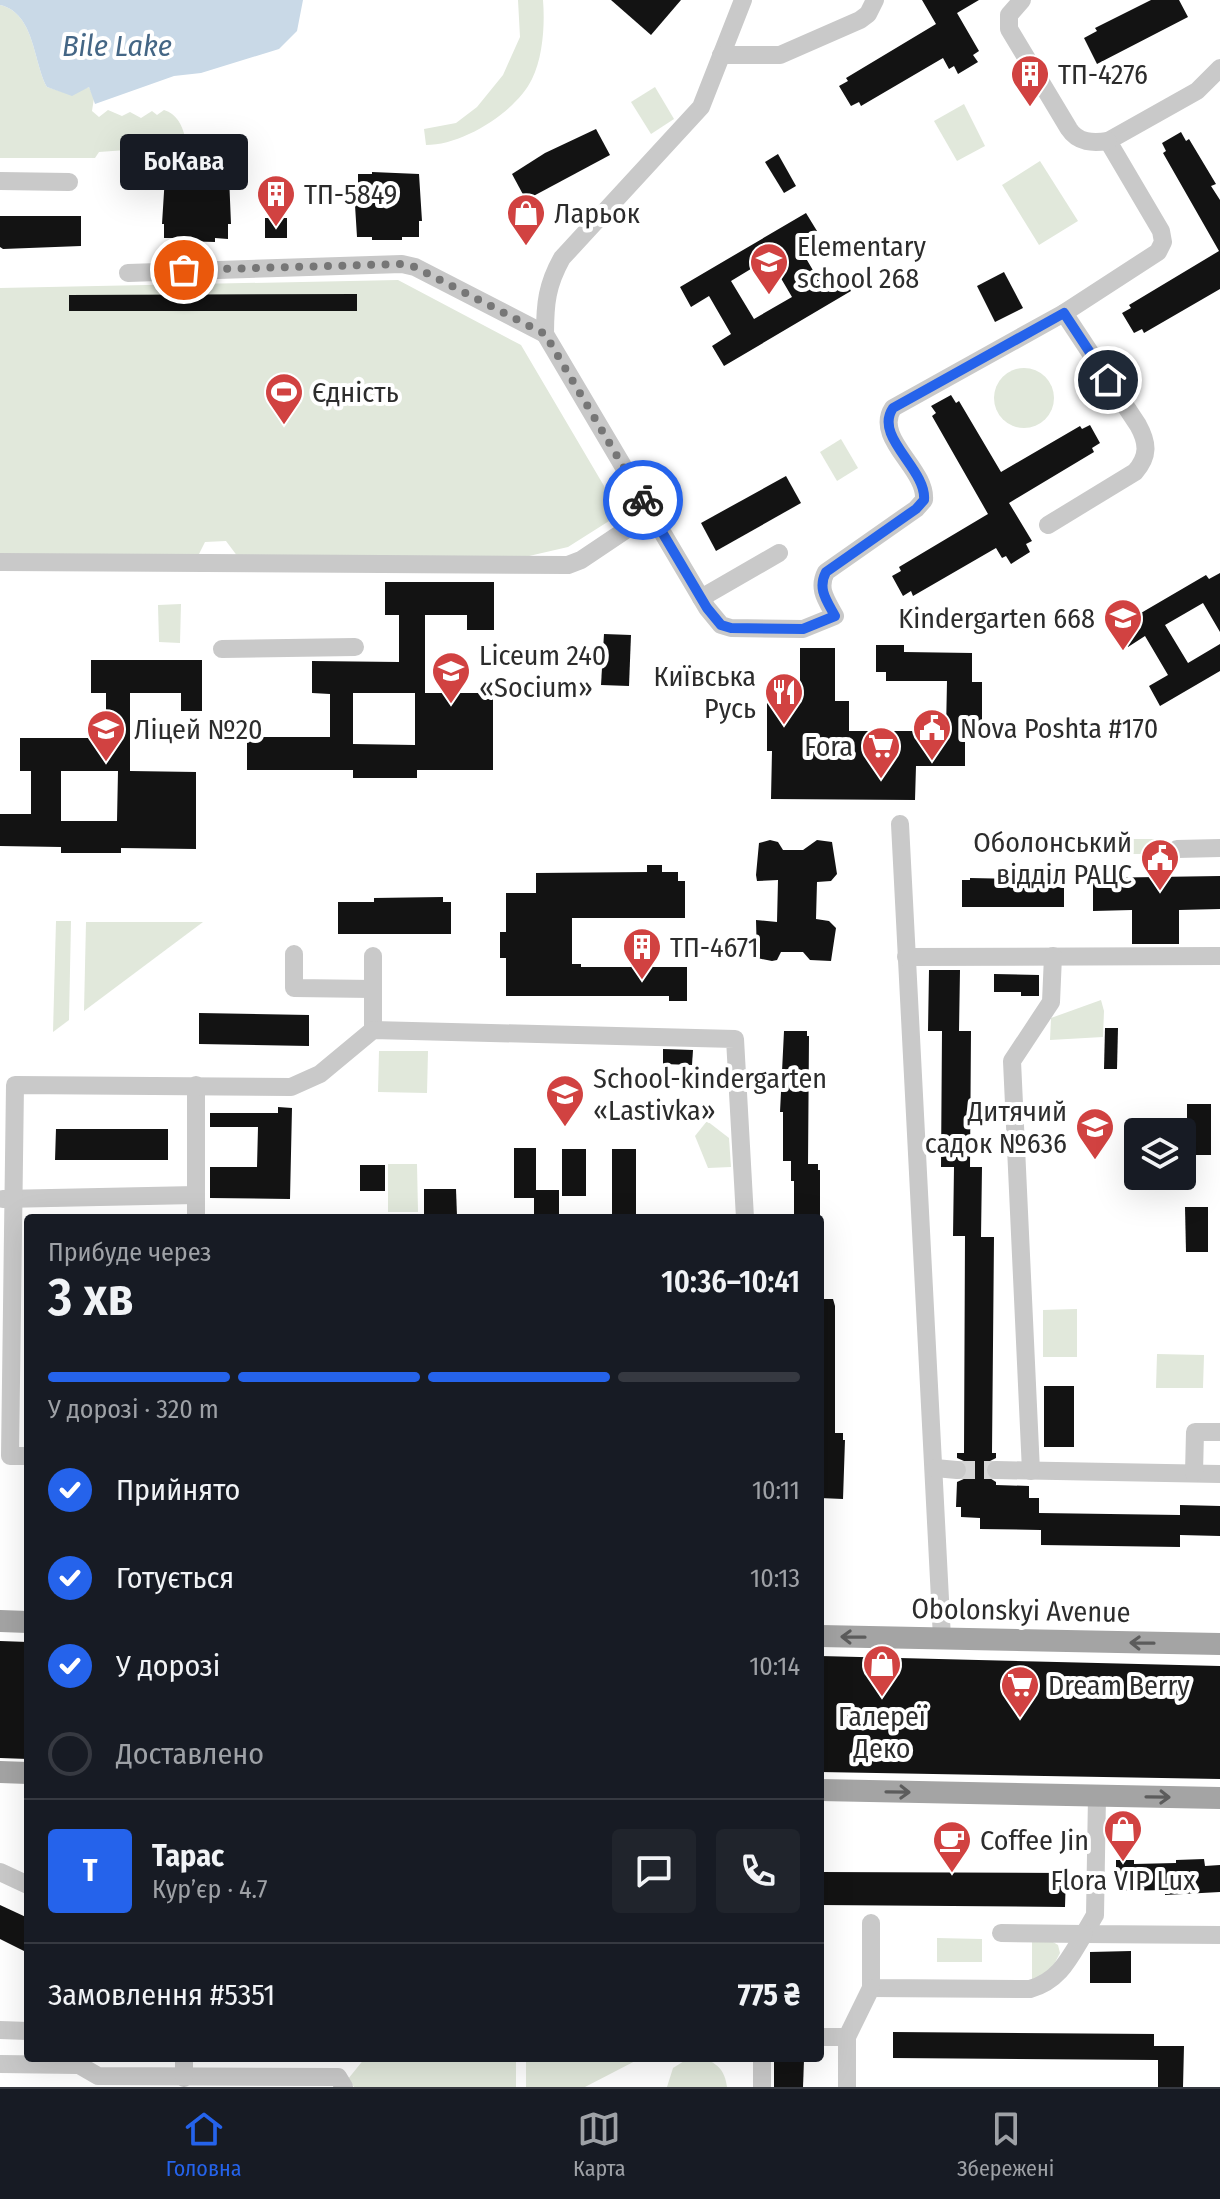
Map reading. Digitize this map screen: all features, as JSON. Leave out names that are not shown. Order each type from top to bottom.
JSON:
[{"type":"main road","points":[[0,1621],[24,1622]]},
{"type":"main road","name":"Obolonskyi Avenue","points":[[824,1636],[1220,1644]]},
{"type":"main road","points":[[0,1772],[24,1773]]},
{"type":"main road","points":[[824,1790],[1220,1798]]},
{"type":"lane","points":[[743,0],[701,107],[562,258],[550,279],[545,305],[545,334],[701,598],[714,618],[731,628],[803,629],[835,616],[822,591],[821,584],[826,572],[916,509],[924,500],[923,488],[889,430],[887,418],[893,408],[1064,313],[1154,255],[1163,242],[1161,231],[1108,141]]},
{"type":"lane","points":[[721,55],[780,55],[860,20],[873,7],[875,0]]},
{"type":"lane","points":[[1022,0],[1009,15],[1009,29],[1069,129],[1084,141],[1108,141],[1197,91],[1220,68]]},
{"type":"lane","points":[[0,181],[69,182]]},
{"type":"lane","points":[[128,273],[402,264],[415,267],[545,334]]},
{"type":"lane","points":[[1048,525],[1135,472],[1142,464],[1147,445],[1138,425],[1064,313]]},
{"type":"lane","points":[[0,562],[568,565],[581,560],[651,513]]},
{"type":"lane","points":[[701,598],[779,553]]},
{"type":"lane","points":[[222,649],[355,647]]},
{"type":"lane","points":[[900,824],[942,1638]]},
{"type":"lane","points":[[1177,849],[1220,848]]},
{"type":"lane","points":[[294,954],[294,988],[373,989]]},
{"type":"lane","points":[[373,956],[373,1030]]},
{"type":"lane","points":[[1031,1471],[1012,1061],[1051,1002],[1053,956]]},
{"type":"lane","points":[[906,957],[1220,956]]},
{"type":"lane","points":[[24,1456],[10,1456],[6,1199],[15,1085],[291,1087],[320,1074],[373,1030],[735,1039],[745,1214]]},
{"type":"lane","points":[[196,1085],[196,1214]]},
{"type":"lane","points":[[6,1199],[196,1195]]},
{"type":"lane","points":[[1194,1473],[1195,1432],[1220,1432]]},
{"type":"lane","points":[[935,1468],[957,1470]]},
{"type":"lane","points":[[996,1470],[1220,1474]]},
{"type":"lane","points":[[871,1988],[1030,1989],[1046,1984],[1061,1972],[1095,1915],[1097,1796]]},
{"type":"lane","points":[[0,1872],[24,1883]]},
{"type":"lane","points":[[847,2087],[847,2037],[871,1988],[871,1923]]},
{"type":"lane","points":[[1001,1933],[1220,1935]]},
{"type":"lane","points":[[0,2030],[24,2031]]},
{"type":"lane","points":[[824,2037],[847,2037]]},
{"type":"lane","points":[[184,2062],[184,2078]]},
{"type":"lane","points":[[762,2062],[762,2087]]},
{"type":"lane","points":[[0,2064],[79,2065],[98,2076],[338,2077],[344,2087]]},
{"type":"shaded area","points":[[518,0],[543,0],[541,51],[532,79],[514,103],[487,124],[456,139],[426,145],[424,129],[456,123],[477,107],[503,75],[520,37]]},
{"type":"shaded area","points":[[0,5],[11,10],[27,28],[47,87],[69,94],[89,87],[94,98],[92,111],[99,117],[108,110],[122,116],[130,112],[141,118],[152,111],[157,115],[164,110],[178,120],[185,137],[140,136],[140,149],[99,152],[95,158],[0,158]]},
{"type":"shaded area","points":[[655,87],[674,119],[651,134],[631,102]]},
{"type":"shaded area","points":[[964,104],[985,146],[957,161],[934,121]]},
{"type":"shaded area","points":[[1040,161],[1078,221],[1039,245],[1002,185]]},
{"type":"shaded area","name":"Єдність","points":[[398,280],[521,345],[617,508],[617,516],[568,547],[529,556],[238,557],[226,541],[205,542],[197,558],[0,556],[0,288]]},
{"type":"shaded area","points":[[1024,368],[1046,376],[1054,398],[1046,420],[1024,428],[1002,420],[994,398],[1002,376]]},
{"type":"shaded area","points":[[841,439],[858,468],[837,481],[820,452]]},
{"type":"shaded area","points":[[181,604],[180,643],[159,642],[158,605]]},
{"type":"shaded area","points":[[1117,839],[1161,839],[1169,845],[1166,854],[1117,854]]},
{"type":"shaded area","points":[[56,921],[71,921],[69,1020],[53,1032]]},
{"type":"shaded area","points":[[86,922],[203,922],[84,1011]]},
{"type":"shaded area","points":[[1101,1000],[1104,1011],[1103,1037],[1050,1040],[1051,1018]]},
{"type":"shaded area","points":[[379,1051],[428,1051],[427,1093],[378,1092]]},
{"type":"shaded area","points":[[707,1121],[729,1138],[731,1167],[708,1168],[695,1136]]},
{"type":"shaded area","points":[[388,1164],[417,1164],[418,1212],[388,1212]]},
{"type":"shaded area","points":[[1077,1309],[1077,1357],[1043,1357],[1043,1310]]},
{"type":"shaded area","points":[[1157,1354],[1204,1355],[1203,1388],[1156,1388]]},
{"type":"shaded area","points":[[937,1938],[982,1939],[982,1962],[937,1962]]},
{"type":"shaded area","points":[[1032,1942],[1053,1942],[1058,1945],[1060,1953],[1049,1974],[1032,1980]]},
{"type":"shaded area","points":[[362,2062],[516,2062],[516,2087],[354,2087],[348,2079]]},
{"type":"shaded area","points":[[526,2062],[633,2062],[585,2087],[526,2087]]},
{"type":"shaded area","points":[[683,2062],[710,2062],[723,2073],[727,2087],[667,2087],[673,2068]]},
{"type":"water","name":"Bile Lake","points":[[0,0],[303,0],[297,31],[279,49],[201,73],[174,76],[95,104],[89,87],[72,96],[47,87],[27,28],[11,10],[0,5]]},
{"type":"building","points":[[611,0],[681,0],[651,35]]},
{"type":"building","points":[[922,0],[979,0],[957,13],[979,51],[973,55],[978,62],[958,74],[954,66],[949,69],[943,58],[861,106],[859,102],[851,106],[839,86],[848,81],[846,78],[936,24]]},
{"type":"building","points":[[1151,0],[1179,0],[1188,17],[1097,64],[1084,38],[1097,31],[1095,28]]},
{"type":"building","points":[[596,129],[610,155],[526,200],[512,174],[545,153]]},
{"type":"building","points":[[1181,132],[1186,141],[1189,139],[1216,184],[1211,186],[1220,200],[1220,289],[1144,333],[1142,329],[1134,333],[1122,313],[1131,308],[1129,305],[1219,251],[1163,153],[1166,151],[1162,143]]},
{"type":"building","points":[[778,154],[796,186],[784,193],[765,162]]},
{"type":"building","points":[[180,173],[229,176],[231,224],[228,224],[228,239],[215,238],[215,242],[164,238],[165,176],[180,176]]},
{"type":"building","points":[[358,174],[419,174],[422,221],[419,221],[419,237],[372,240],[372,237],[357,237],[354,189],[358,189]]},
{"type":"building","points":[[806,213],[817,231],[797,243],[821,284],[841,273],[851,291],[724,366],[712,346],[731,334],[709,296],[691,307],[680,287]],"holes":[[[769,258],[792,297],[754,319],[731,281]]]},
{"type":"building","points":[[0,216],[81,216],[81,246],[3,249],[0,247]]},
{"type":"building","name":"ТП-5849","points":[[265,218],[287,218],[287,238],[265,238]]},
{"type":"building","points":[[1004,272],[1023,308],[995,322],[977,286]]},
{"type":"building","points":[[357,294],[357,311],[69,311],[69,295]]},
{"type":"building","points":[[951,395],[956,403],[959,401],[1001,472],[1080,426],[1082,429],[1090,425],[1100,443],[1092,448],[1094,452],[1009,503],[1032,541],[1026,544],[1030,552],[1011,564],[1006,556],[1002,558],[996,548],[913,596],[911,591],[903,596],[892,576],[901,571],[899,567],[988,514],[932,416],[936,413],[931,406]]},
{"type":"building","points":[[786,476],[801,503],[716,551],[701,523]]},
{"type":"building","points":[[1220,573],[1220,632],[1203,603],[1165,625],[1188,663],[1220,644],[1220,671],[1160,706],[1149,686],[1168,675],[1145,636],[1128,647],[1117,627],[1206,575],[1209,579]]},
{"type":"building","points":[[385,582],[494,582],[494,630],[467,630],[467,615],[425,615],[425,693],[493,693],[493,770],[417,770],[417,778],[353,778],[353,770],[247,770],[247,737],[330,737],[330,694],[312,693],[312,661],[399,662],[399,615],[385,615]],"holes":[[[353,693],[415,693],[415,745],[353,744]]]},
{"type":"building","points":[[604,634],[631,635],[629,686],[601,685]]},
{"type":"building","points":[[876,645],[904,645],[904,652],[972,653],[972,682],[982,682],[982,732],[965,731],[965,766],[916,766],[915,800],[771,799],[772,751],[767,751],[767,696],[800,696],[800,648],[835,648],[835,701],[849,701],[849,731],[946,731],[947,681],[886,681],[886,672],[876,672]]},
{"type":"building","points":[[91,660],[202,660],[202,711],[181,711],[181,693],[130,693],[130,771],[196,772],[196,849],[121,848],[121,853],[61,853],[61,847],[0,846],[0,814],[31,814],[31,771],[20,771],[20,738],[106,738],[106,693],[91,693]],"holes":[[[61,771],[118,771],[117,821],[61,821]]]},
{"type":"building","points":[[770,840],[778,842],[783,850],[803,850],[817,840],[832,842],[837,874],[831,881],[817,882],[816,919],[829,921],[836,928],[831,961],[810,960],[803,952],[781,952],[777,960],[772,961],[757,958],[756,920],[777,922],[778,880],[757,881],[756,875],[759,843]]},
{"type":"building","points":[[647,865],[662,865],[662,872],[678,872],[678,881],[685,881],[685,918],[572,918],[572,964],[581,964],[581,967],[687,967],[687,1001],[669,1001],[669,996],[506,996],[506,958],[500,958],[500,932],[506,932],[506,893],[536,893],[536,873],[647,872]]},
{"type":"building","points":[[1220,876],[1220,909],[1179,910],[1179,944],[1132,944],[1132,910],[1093,911],[1093,878]]},
{"type":"building","points":[[962,880],[1064,880],[1064,907],[962,907]]},
{"type":"building","points":[[443,897],[443,902],[451,902],[451,934],[338,934],[338,902]]},
{"type":"building","points":[[929,970],[960,970],[959,1031],[971,1031],[970,1167],[982,1167],[981,1237],[994,1237],[992,1453],[996,1453],[996,1458],[986,1463],[985,1475],[996,1485],[1029,1486],[1029,1498],[1039,1498],[1039,1513],[1180,1515],[1180,1505],[1220,1506],[1220,1536],[1180,1535],[1180,1547],[1041,1545],[1041,1530],[980,1529],[980,1518],[961,1517],[961,1507],[956,1507],[957,1482],[966,1478],[969,1470],[964,1461],[957,1458],[957,1453],[964,1453],[965,1236],[953,1236],[954,1167],[941,1167],[942,1031],[928,1031]]},
{"type":"building","points":[[994,974],[1039,975],[1039,996],[994,992]]},
{"type":"building","points":[[199,1013],[309,1015],[309,1046],[199,1044]]},
{"type":"building","points":[[1105,1028],[1118,1028],[1117,1069],[1104,1069]]},
{"type":"building","points":[[784,1031],[807,1031],[808,1164],[818,1164],[820,1170],[820,1214],[794,1214],[794,1181],[791,1181],[791,1161],[783,1161],[783,1112],[780,1112]]},
{"type":"building","points":[[663,1049],[693,1050],[692,1065],[663,1064]]},
{"type":"building","points":[[1187,1104],[1211,1104],[1211,1155],[1196,1155],[1196,1118],[1187,1118]]},
{"type":"building","points":[[278,1107],[292,1108],[290,1199],[210,1198],[210,1167],[257,1167],[258,1127],[210,1127],[210,1113],[278,1113]]},
{"type":"building","points":[[56,1129],[168,1129],[168,1160],[55,1160]]},
{"type":"building","points":[[514,1148],[536,1148],[536,1190],[559,1190],[559,1214],[534,1214],[534,1198],[514,1198]]},
{"type":"building","points":[[562,1149],[586,1149],[586,1196],[562,1196]]},
{"type":"building","points":[[612,1149],[636,1149],[636,1214],[612,1214]]},
{"type":"building","points":[[360,1165],[385,1165],[385,1191],[360,1191]]},
{"type":"building","points":[[424,1189],[456,1189],[457,1214],[424,1214]]},
{"type":"building","points":[[1185,1207],[1208,1207],[1208,1252],[1186,1252]]},
{"type":"building","points":[[824,1299],[833,1299],[835,1306],[835,1433],[843,1433],[845,1440],[843,1499],[824,1498]]},
{"type":"building","points":[[1044,1386],[1074,1386],[1074,1447],[1044,1447]]},
{"type":"building","points":[[0,1641],[24,1642],[24,1759],[0,1758]]},
{"type":"building","name":"Dream Berry","points":[[824,1656],[1220,1666],[1220,1779],[824,1772]]},
{"type":"building","points":[[1204,1859],[1205,1866],[1220,1865],[1220,1892],[1165,1895],[1165,1890],[1116,1891],[1116,1860],[1134,1860],[1134,1864]]},
{"type":"building","points":[[824,1872],[1066,1873],[1065,1907],[824,1905]]},
{"type":"building","points":[[0,1905],[24,1916],[24,1951],[0,1939]]},
{"type":"building","points":[[1131,1951],[1131,1983],[1090,1983],[1090,1952]]},
{"type":"building","points":[[893,2032],[1154,2034],[1154,2046],[1184,2046],[1183,2087],[1158,2087],[1158,2060],[893,2058]]},
{"type":"building","points":[[774,2062],[804,2062],[803,2087],[774,2087]]},
{"type":"tunnel","points":[[957,1470],[996,1470]]},
{"type":"way so far","points":[[184,270],[323,264],[402,264],[415,267],[545,334],[643,500]]},
{"type":"place","name":"ТП-4276","points":[[1030,108]]},
{"type":"place","name":"ТП-5849","points":[[276,228]]},
{"type":"place","name":"Ларьок","points":[[526,247]]},
{"type":"place","name":"БоКава","points":[[184,270]]},
{"type":"place","name":"Elementary school 268","points":[[769,296]]},
{"type":"place","name":"Єдність","points":[[284,426]]},
{"type":"place","name":"Kindergarten 668","points":[[1123,652]]},
{"type":"place","name":"Liceum 240 «Socium»","points":[[451,705]]},
{"type":"place","name":"Київська Русь","points":[[784,726]]},
{"type":"place","name":"Nova Poshta #170","points":[[932,762]]},
{"type":"place","name":"Ліцей №20","points":[[106,763]]},
{"type":"place","name":"Fora","points":[[881,780]]},
{"type":"place","name":"Оболонський відділ РАЦС","points":[[1160,892]]},
{"type":"place","name":"ТП-4671","points":[[642,981]]},
{"type":"place","name":"School-kindergarten «Lastivka»","points":[[565,1128]]},
{"type":"place","name":"Дитячий садок №636","points":[[1095,1161]]},
{"type":"place","name":"Галереї Деко","points":[[882,1698]]},
{"type":"place","name":"Dream Berry","points":[[1020,1719]]},
{"type":"place","name":"Flora VIP Lux","points":[[1123,1863]]},
{"type":"place","name":"Coffee Jin","points":[[952,1874]]},
{"type":"route","points":[[643,500],[707,608],[721,625],[731,628],[803,629],[835,616],[822,591],[821,584],[826,572],[916,509],[924,500],[923,488],[889,430],[887,418],[893,408],[1064,313],[1108,380]]}]
